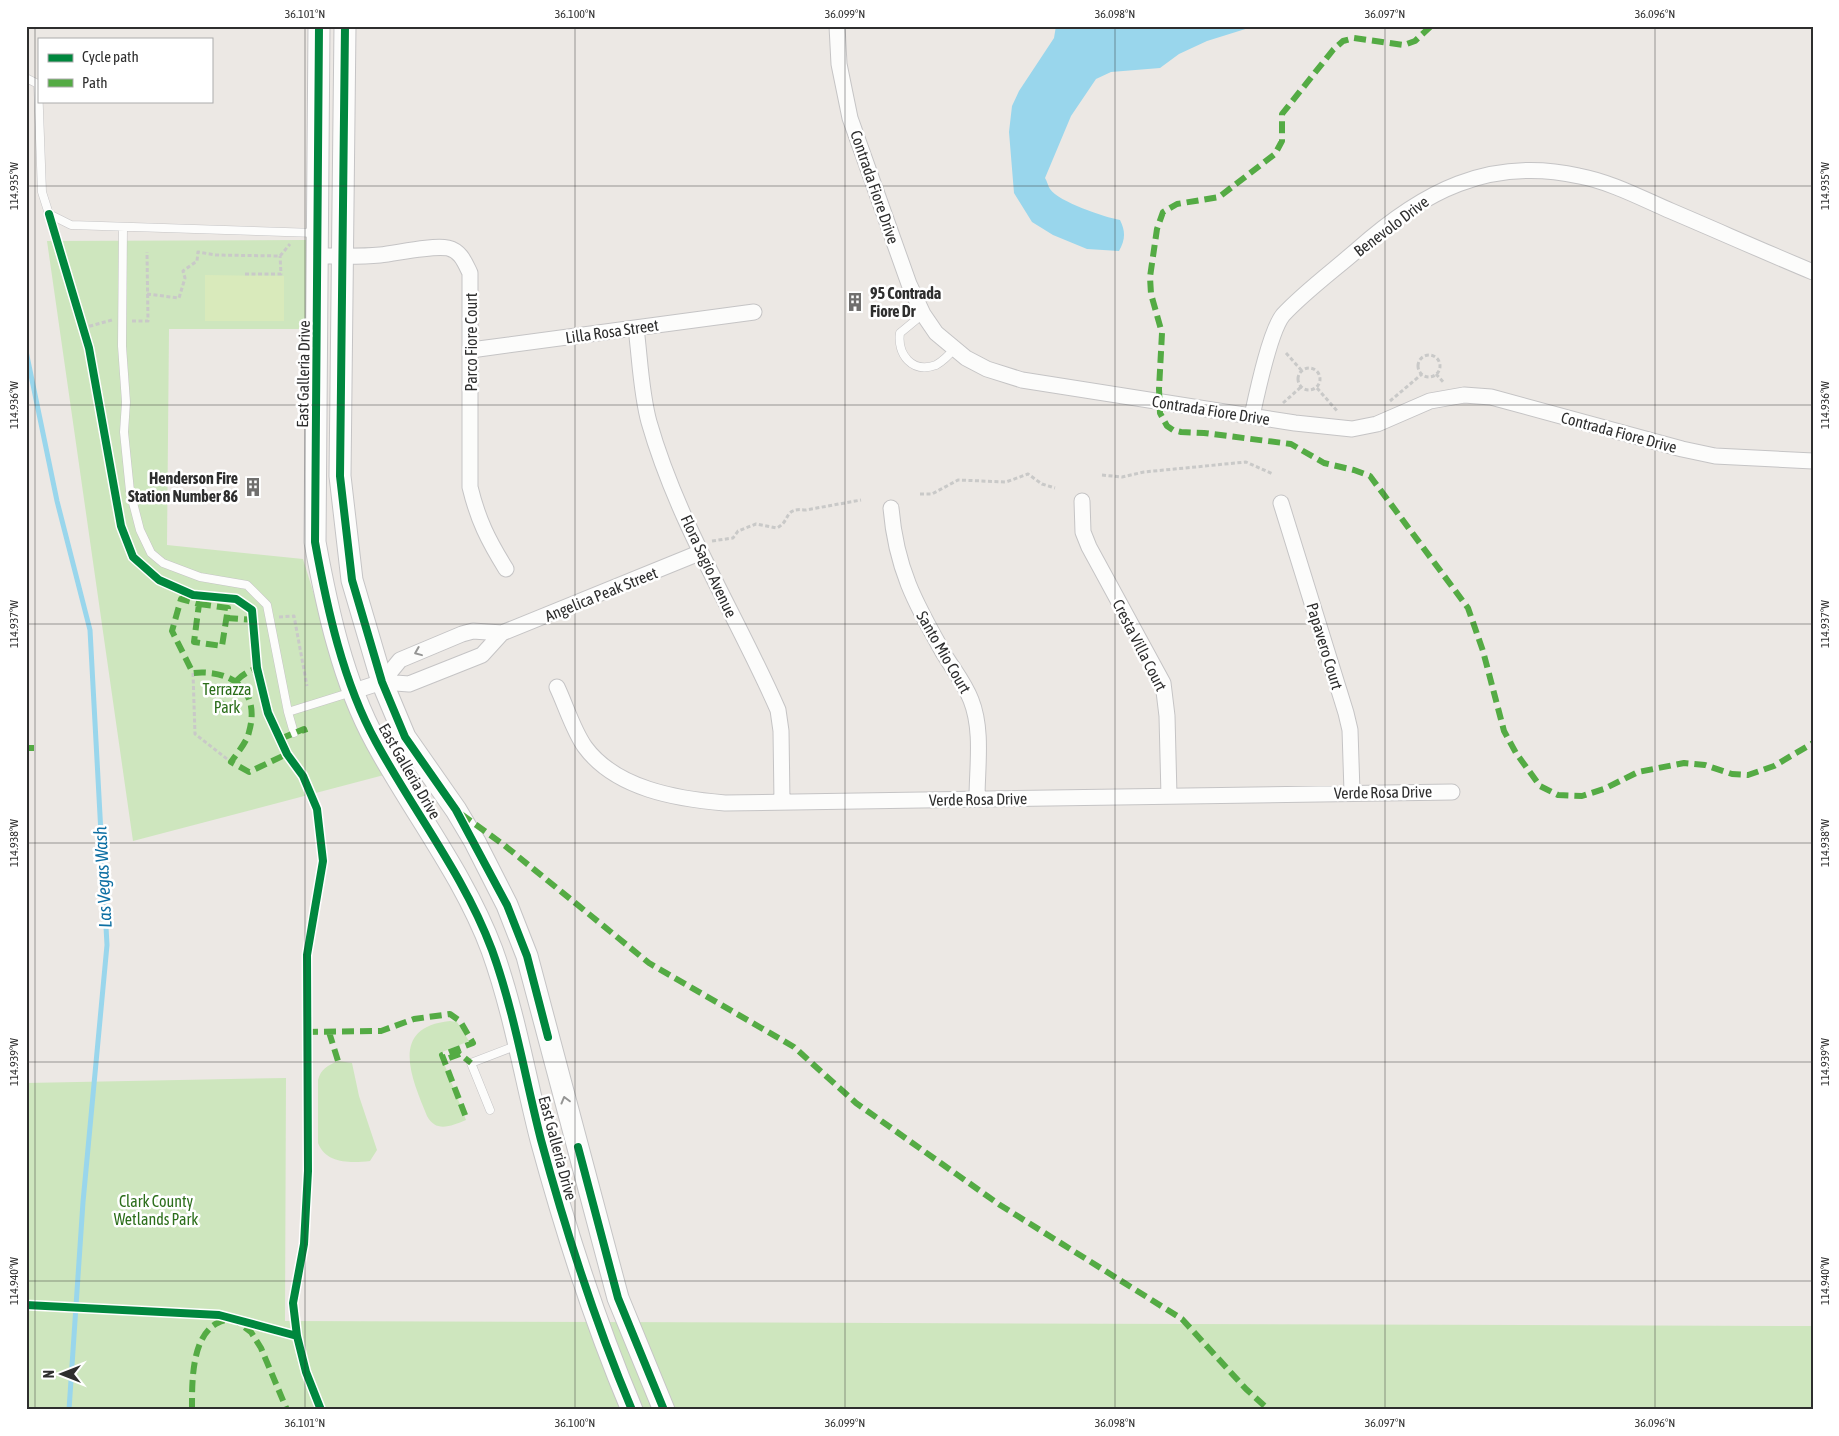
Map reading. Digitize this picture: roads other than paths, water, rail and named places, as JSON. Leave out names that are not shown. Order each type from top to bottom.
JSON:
[{"type":"main road","name":"East Galleria Drive","points":[[320,26],[318,349],[312,500],[315,542],[325,601],[344,668],[374,740],[467,892],[492,951],[570,1244],[612,1363],[632,1410]]},
{"type":"main road","name":"East Galleria Drive","points":[[344,26],[344,256],[340,476],[352,580],[382,682],[405,737],[456,810],[507,905],[526,956],[618,1298],[664,1410]]},
{"type":"main road","points":[[319,174],[344,174]]},
{"type":"main road","points":[[318,233],[344,234]]},
{"type":"main road","points":[[318,349],[342,350]]},
{"type":"main road","points":[[312,500],[343,501]]},
{"type":"main road","points":[[518,1045],[548,1037]]},
{"type":"street","name":"Contrada Fiore Drive","points":[[837,26],[839,64],[850,118],[909,284],[923,314],[936,333],[966,358],[987,369],[1022,380],[1295,423],[1352,429],[1377,424],[1430,402],[1464,395],[1491,397],[1682,449],[1715,456],[1813,461]]},
{"type":"street","name":"Benevolo Drive","points":[[1252,416],[1262,373],[1282,316],[1381,229],[1423,199],[1446,188],[1493,173],[1522,170],[1580,176],[1620,189],[1813,272]]},
{"type":"street","name":"Parco Fiore Court","points":[[318,256],[378,255],[436,248],[449,248],[458,253],[470,273],[470,487],[478,519],[489,543],[506,569]]},
{"type":"street","name":"Lilla Rosa Street","points":[[471,350],[754,312]]},
{"type":"street","name":"Flora Sagio Avenue","points":[[636,328],[648,421],[778,710],[781,732],[782,801]]},
{"type":"street","name":"Cresta Villa Court","points":[[1082,501],[1083,532],[1089,547],[1163,684],[1167,709],[1169,796]]},
{"type":"street","name":"Papavero Court","points":[[1281,503],[1346,713],[1350,730],[1352,792]]},
{"type":"street","name":"Santo Mio Court","points":[[891,508],[894,540],[905,580],[928,625],[971,699],[977,729],[977,799]]},
{"type":"street","name":"Angelica Peak Street","points":[[354,691],[382,682],[409,684],[482,655],[502,633],[704,548]]},
{"type":"street","name":"Angelica Peak Street","points":[[382,682],[400,660],[462,634],[473,631],[502,633]]},
{"type":"street","name":"Verde Rosa Drive","points":[[557,688],[585,747],[606,767],[633,783],[663,794],[693,800],[725,803],[1352,792],[1452,792]]},
{"type":"lane","points":[[26,78],[38,84]]},
{"type":"lane","points":[[39,102],[42,192],[49,214],[71,225],[318,233]]},
{"type":"lane","points":[[123,227],[122,346],[126,402],[124,432],[130,491],[140,530],[151,553],[163,563],[200,577],[247,585],[267,605],[288,712],[294,733]]},
{"type":"lane","points":[[923,314],[900,333],[899,342],[904,358],[912,364],[928,367],[943,360],[954,349]]},
{"type":"lane","points":[[288,712],[354,691]]},
{"type":"lane","points":[[490,1110],[471,1063],[518,1045]]},
{"type":"water","points":[[1056,26],[1255,26],[1207,41],[1179,54],[1160,68],[1111,72],[1096,79],[1071,116],[1045,178],[1050,189],[1062,199],[1104,216],[1120,220],[1124,236],[1119,251],[1087,249],[1053,235],[1032,222],[1014,193],[1009,132],[1012,106],[1019,91],[1054,38]]},
{"type":"waterway","name":"Las Vegas Wash","points":[[26,351],[57,501],[90,630],[107,945],[83,1202],[69,1410]]},
{"type":"place","name":"95 Contrada Fiore Dr","points":[[855,302]]},
{"type":"place","name":"Henderson Fire Station Number 86","points":[[253,487]]},
{"type":"park label","name":"Terrazza Park","points":[[227,698]]},
{"type":"park label","name":"Clark County Wetlands Park","points":[[156,1210]]}]
